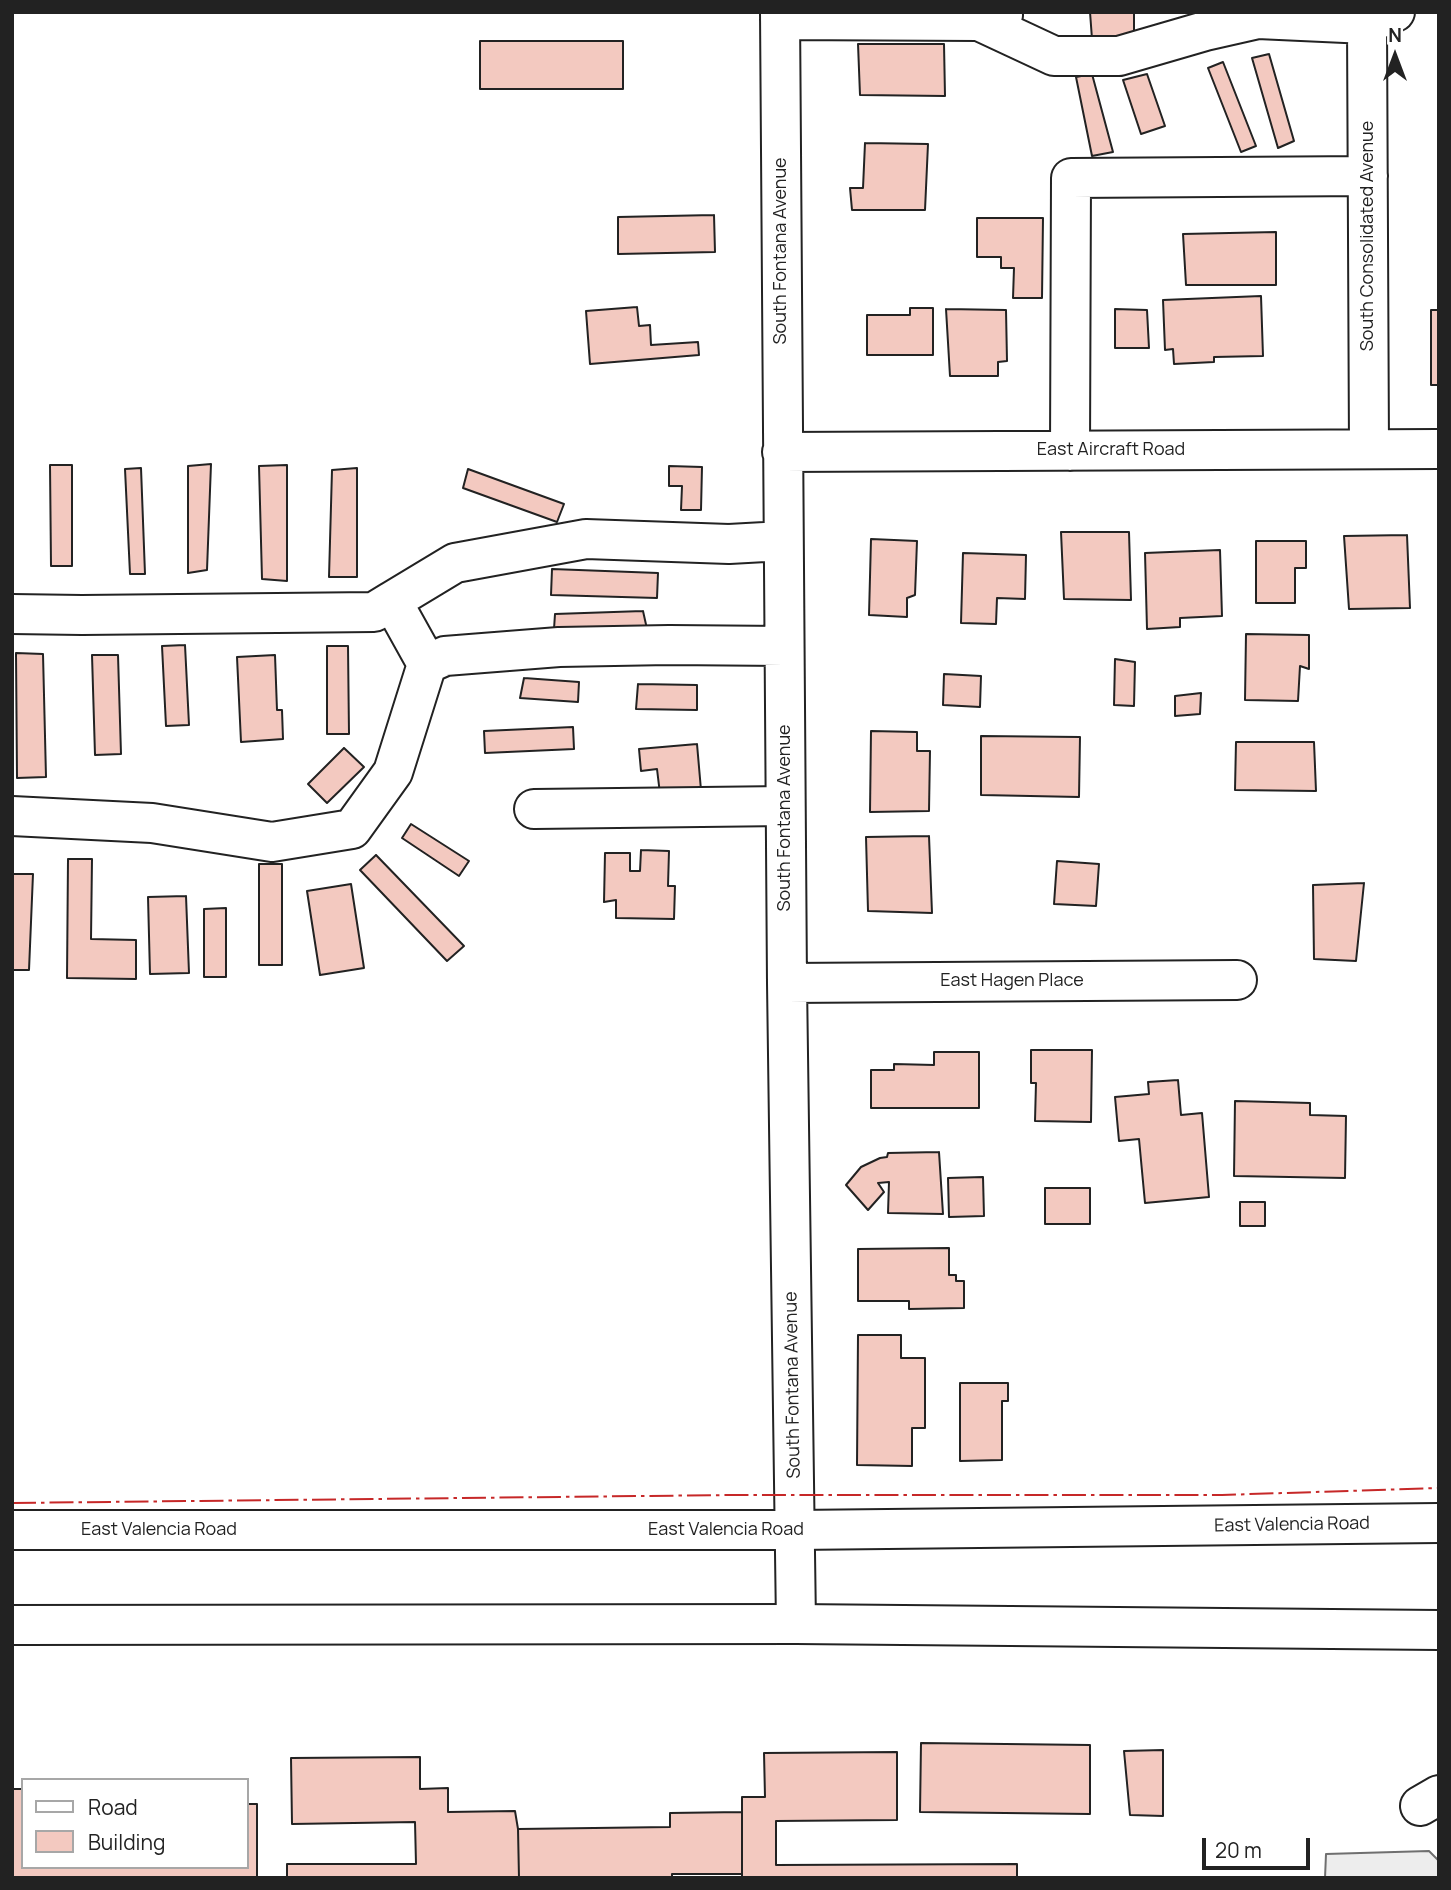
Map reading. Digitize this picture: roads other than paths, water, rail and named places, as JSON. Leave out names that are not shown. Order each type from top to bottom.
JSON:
[{"type":"street","points":[[780,16],[979,21],[1019,12]]},
{"type":"street","points":[[1218,12],[1258,19],[1381,18]]},
{"type":"street","name":"South Fontana Avenue","points":[[780,16],[786,983],[796,1624]]},
{"type":"street","name":"South Consolidated Avenue","points":[[1369,449],[1368,176],[1381,18]]},
{"type":"street","points":[[979,21],[1054,56],[1119,56],[1258,19]]},
{"type":"street","points":[[1070,450],[1071,178],[1368,176]]},
{"type":"street","name":"East Aircraft Road","points":[[782,452],[1439,449]]},
{"type":"street","points":[[12,614],[374,612],[455,563],[586,539],[729,544],[783,541]]},
{"type":"street","points":[[12,816],[152,823],[272,842],[352,829],[393,772],[427,664],[392,601]]},
{"type":"street","points":[[427,664],[445,656],[559,647],[784,646]]},
{"type":"street","points":[[534,809],[785,806]]},
{"type":"street","name":"East Hagen Place","points":[[786,983],[1237,979]]},
{"type":"street","name":"East Valencia Road","points":[[12,1530],[795,1530],[1439,1523]]},
{"type":"street","points":[[12,1625],[796,1624],[1439,1630]]}]
